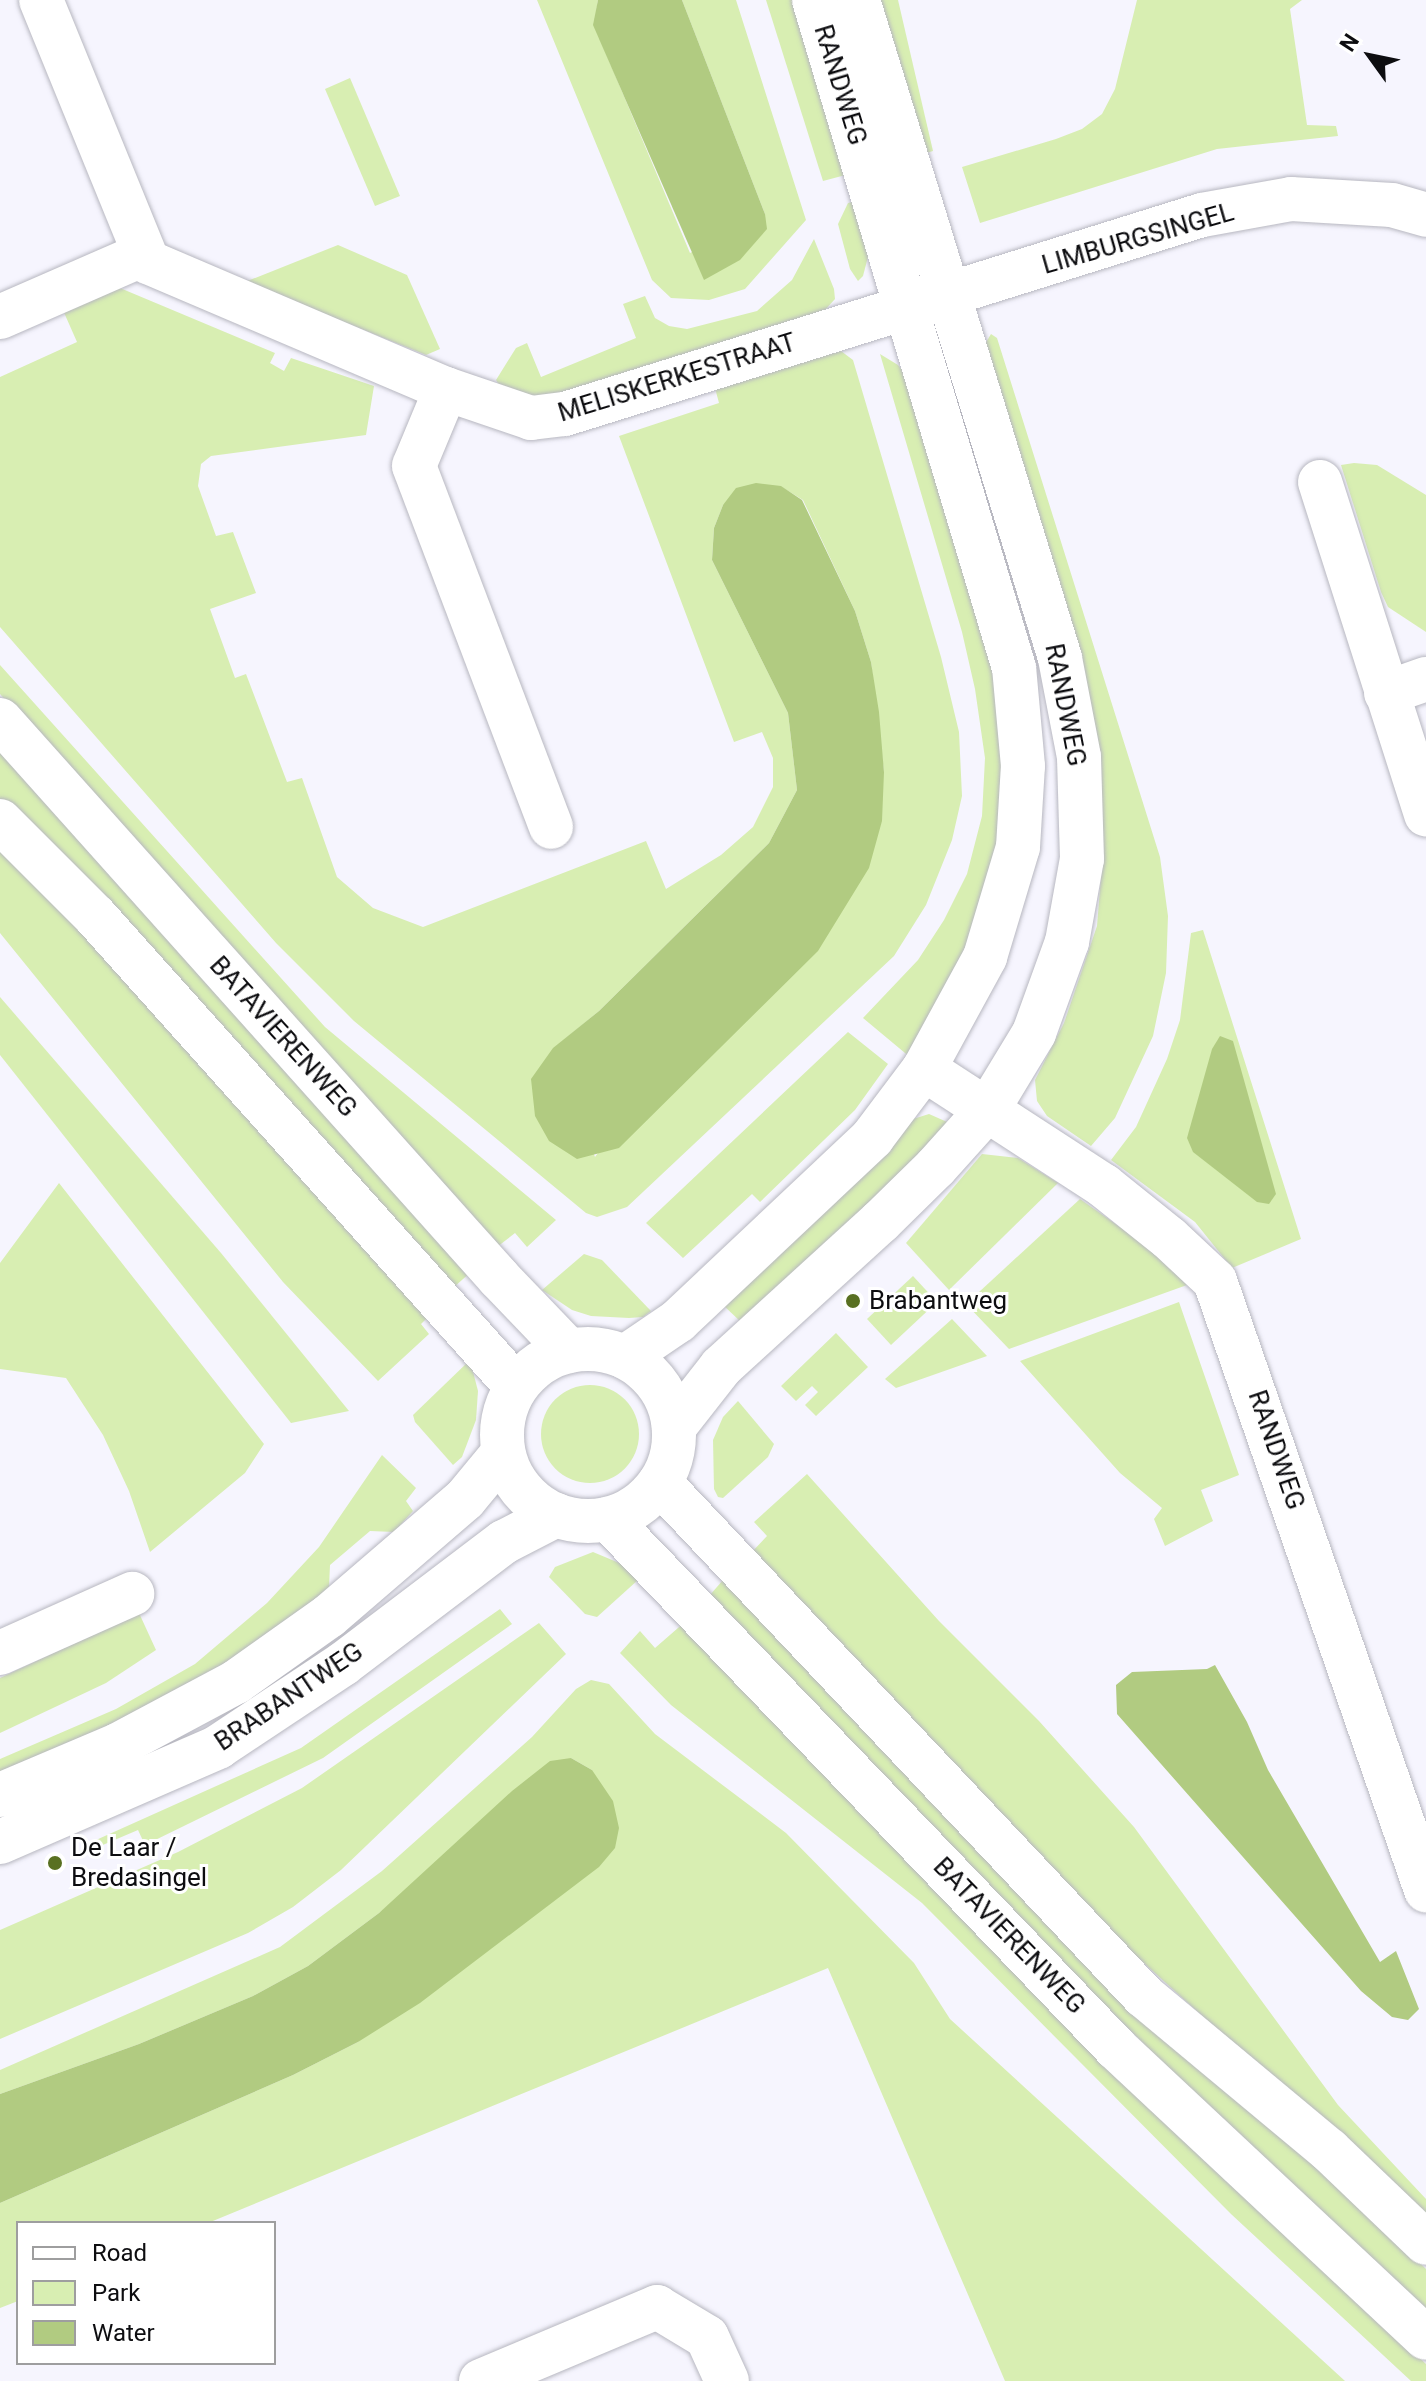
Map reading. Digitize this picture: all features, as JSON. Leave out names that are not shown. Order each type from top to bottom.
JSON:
[{"type":"street","points":[[0,317],[144,254],[41,0]]},
{"type":"street","name":"RANDWEG","points":[[674,1427],[721,1367],[891,1211],[988,1109],[1034,1033],[1067,942],[1082,859],[1079,757],[1060,658],[814,0]]},
{"type":"street","name":"RANDWEG","points":[[625,1357],[678,1321],[872,1138],[924,1069],[985,957],[1018,847],[1023,766],[1014,668],[858,0]]},
{"type":"street","name":"LIMBURGSINGEL","points":[[928,303],[1202,215],[1291,199],[1392,205],[1426,215]]},
{"type":"street","name":"MELISKERKESTRAAT","points":[[144,254],[148,262],[446,389],[514,415],[546,418],[928,303]]},
{"type":"street","points":[[446,389],[414,466],[551,827]]},
{"type":"street","points":[[1320,482],[1406,686],[1426,815]]},
{"type":"street","name":"BATAVIERENWEG","points":[[0,720],[478,1254],[569,1351]]},
{"type":"street","points":[[0,821],[95,916],[516,1386]]},
{"type":"street","name":"RANDWEG","points":[[924,1069],[1104,1186],[1169,1238],[1215,1281],[1426,1890]]},
{"type":"street","points":[[588,1348],[625,1357],[649,1374],[667,1398],[674,1427],[671,1456],[660,1483],[629,1511],[608,1519],[586,1521],[556,1515],[532,1501],[514,1479],[503,1453],[502,1430],[506,1407],[516,1386],[539,1363],[569,1351],[588,1348]]},
{"type":"street","name":"BRABANTWEG","points":[[0,1795],[118,1745],[236,1682],[329,1616],[465,1499],[503,1453]]},
{"type":"street","points":[[660,1483],[1144,1996],[1329,2150],[1426,2243]]},
{"type":"street","name":"BRABANTWEG","points":[[0,1842],[218,1747],[343,1664],[504,1542],[556,1515]]},
{"type":"street","name":"BATAVIERENWEG","points":[[608,1519],[1116,2048],[1426,2338]]},
{"type":"street","points":[[0,1653],[132,1594]]},
{"type":"street","points":[[481,2381],[657,2307],[707,2337],[727,2381]]},
{"type":"green space","points":[[537,0],[598,0],[594,25],[690,253],[765,214],[682,0],[736,0],[806,220],[745,289],[709,300],[671,298],[652,280]]},
{"type":"green space","points":[[766,0],[799,0],[853,173],[823,181]]},
{"type":"green space","points":[[872,0],[898,0],[933,151],[920,155]]},
{"type":"green space","points":[[1137,0],[1302,0],[1290,9],[1307,125],[1336,126],[1338,136],[1217,149],[980,223],[962,167],[1056,139],[1082,129],[1102,114],[1115,89]]},
{"type":"green space","points":[[350,78],[400,196],[375,206],[325,89]]},
{"type":"green space","points":[[857,201],[869,253],[863,276],[858,281],[850,269],[838,224],[848,203]]},
{"type":"green space","points":[[814,239],[834,289],[835,299],[824,311],[544,398],[533,398],[499,385],[496,380],[516,348],[527,343],[541,377],[636,338],[623,304],[645,296],[655,318],[669,326],[687,329],[757,311],[792,280]]},
{"type":"green space","points":[[338,245],[407,275],[440,349],[426,355],[245,282]]},
{"type":"green space","points":[[120,288],[275,353],[270,363],[284,371],[291,358],[374,386],[366,435],[211,456],[201,464],[198,486],[216,536],[233,532],[256,593],[210,609],[235,678],[246,674],[287,782],[302,778],[337,877],[373,908],[423,927],[646,841],[666,889],[721,855],[753,827],[773,787],[773,758],[762,732],[734,742],[619,436],[719,403],[715,388],[841,351],[853,360],[941,657],[959,732],[962,796],[952,840],[926,905],[894,956],[627,1207],[597,1217],[586,1213],[354,1021],[276,943],[0,627],[0,377],[77,342],[62,308]],"holes":[[[780,486],[803,500],[855,611],[871,662],[884,772],[595,1157],[554,1048],[599,1011],[769,843],[797,790],[788,713],[712,560],[714,528],[723,505]]]},
{"type":"green space","points":[[991,334],[997,338],[1160,857],[1168,916],[1166,973],[1153,1036],[1115,1118],[1091,1146],[1047,1116],[1037,1101],[1035,1080],[1064,1023],[1097,926],[1103,852],[1101,778],[985,344]]},
{"type":"green space","points":[[880,354],[898,365],[914,385],[999,674],[1005,826],[967,949],[911,1058],[863,1018],[918,960],[944,920],[967,874],[982,816],[985,758],[975,689],[962,632]]},
{"type":"green space","points":[[1341,465],[1377,465],[1426,495],[1426,632],[1388,607],[1381,592]]},
{"type":"green space","points":[[0,665],[325,1027],[556,1220],[527,1247],[515,1233],[497,1247],[0,694]]},
{"type":"green space","points":[[0,748],[472,1271],[453,1288],[0,804]]},
{"type":"green space","points":[[0,850],[84,934],[434,1311],[421,1324],[429,1334],[378,1381],[283,1282],[0,933]]},
{"type":"green space","points":[[1203,930],[1301,1239],[1232,1268],[1195,1222],[1111,1160],[1136,1127],[1167,1059],[1180,1020],[1191,933]]},
{"type":"green space","points":[[0,997],[221,1253],[349,1411],[291,1423],[0,1055]]},
{"type":"green space","points":[[848,1032],[888,1064],[855,1110],[760,1202],[752,1194],[683,1258],[646,1223]]},
{"type":"green space","points":[[929,1114],[954,1125],[743,1324],[722,1304],[913,1119]]},
{"type":"green space","points":[[982,1154],[1018,1158],[1058,1183],[949,1290],[906,1243]]},
{"type":"green space","points":[[59,1183],[264,1444],[245,1473],[150,1552],[129,1491],[103,1435],[66,1378],[0,1369],[0,1263]]},
{"type":"green space","points":[[1080,1199],[1164,1258],[1187,1285],[1009,1349],[966,1304]]},
{"type":"green space","points":[[584,1254],[602,1260],[651,1311],[643,1317],[591,1316],[572,1310],[542,1290]]},
{"type":"green space","points":[[913,1276],[937,1302],[891,1345],[867,1319]]},
{"type":"green space","points":[[1179,1302],[1239,1475],[1201,1490],[1213,1521],[1165,1546],[1154,1519],[1162,1508],[1120,1473],[1020,1361]]},
{"type":"green space","points":[[952,1319],[987,1356],[896,1388],[885,1379]]},
{"type":"green space","points":[[836,1333],[868,1367],[816,1416],[805,1405],[818,1392],[812,1386],[796,1401],[781,1386]]},
{"type":"green space","points":[[470,1360],[478,1391],[476,1420],[462,1457],[453,1465],[415,1422],[413,1415]]},
{"type":"green space","points":[[590,1385],[609,1389],[625,1399],[635,1415],[639,1434],[635,1453],[625,1469],[609,1479],[590,1483],[571,1479],[555,1469],[545,1453],[541,1434],[545,1415],[555,1399],[571,1389]]},
{"type":"green space","points":[[738,1401],[774,1444],[768,1457],[723,1498],[718,1497],[714,1489],[713,1440],[723,1417]]},
{"type":"green space","points":[[382,1455],[416,1488],[406,1501],[413,1511],[394,1532],[370,1531],[330,1565],[329,1587],[268,1639],[192,1687],[0,1776],[0,1759],[116,1709],[195,1664],[267,1603],[319,1547]]},
{"type":"green space","points":[[807,1474],[939,1621],[1039,1721],[1134,1827],[1338,2105],[1426,2199],[1426,2219],[1124,1945],[749,1555],[767,1536],[754,1522]]},
{"type":"green space","points":[[593,1552],[624,1565],[638,1580],[597,1617],[585,1614],[549,1577],[555,1567]]},
{"type":"green space","points":[[723,1580],[1426,2269],[1426,2317],[1245,2145],[1092,1992],[710,1595]]},
{"type":"green space","points":[[500,1609],[512,1624],[323,1758],[145,1845],[138,1830],[98,1847],[96,1840],[301,1748]]},
{"type":"green space","points":[[139,1613],[156,1650],[106,1683],[0,1733],[0,1678]]},
{"type":"green space","points":[[686,1621],[1244,2195],[1426,2364],[1426,2381],[1411,2381],[1231,2214],[922,1903],[671,1705],[620,1653],[640,1631],[655,1648]]},
{"type":"green space","points":[[539,1623],[566,1654],[341,1870],[293,1907],[248,1933],[0,2039],[0,1930],[178,1852],[302,1788]]},
{"type":"green space","points":[[591,1680],[609,1684],[655,1734],[786,1833],[914,1963],[950,2019],[1345,2381],[1005,2381],[828,1968],[213,2221],[16,2221],[16,2302],[0,2308],[0,2203],[293,2075],[358,2042],[592,1770],[571,1758],[379,1913],[308,1966],[253,1996],[139,2044],[0,2094],[0,2070],[280,1947],[382,1871],[532,1737],[576,1689]]},
{"type":"water","points":[[598,0],[682,0],[765,214],[767,229],[740,260],[704,280],[593,25]]},
{"type":"water","points":[[756,483],[781,486],[802,500],[855,611],[871,662],[879,712],[884,772],[882,821],[869,868],[818,951],[619,1148],[577,1159],[549,1141],[535,1116],[531,1079],[553,1048],[599,1011],[769,843],[797,790],[788,713],[712,560],[714,528],[723,505],[736,488]]},
{"type":"water","points":[[1220,1036],[1233,1041],[1276,1194],[1269,1204],[1257,1202],[1193,1152],[1187,1138],[1212,1049]]},
{"type":"water","points":[[1215,1665],[1247,1722],[1268,1770],[1380,1962],[1396,1951],[1419,2009],[1408,2020],[1392,2017],[1361,1991],[1117,1714],[1116,1685],[1132,1672],[1207,1669]]},
{"type":"water","points":[[571,1758],[592,1770],[613,1801],[619,1828],[615,1848],[599,1867],[420,2003],[358,2042],[293,2075],[0,2203],[0,2094],[139,2044],[253,1996],[308,1966],[379,1913],[512,1791],[550,1761]]},
{"type":"place","name":"Brabantweg","points":[[853,1301]]},
{"type":"place","name":"De Laar / Bredasingel","points":[[55,1863]]}]
